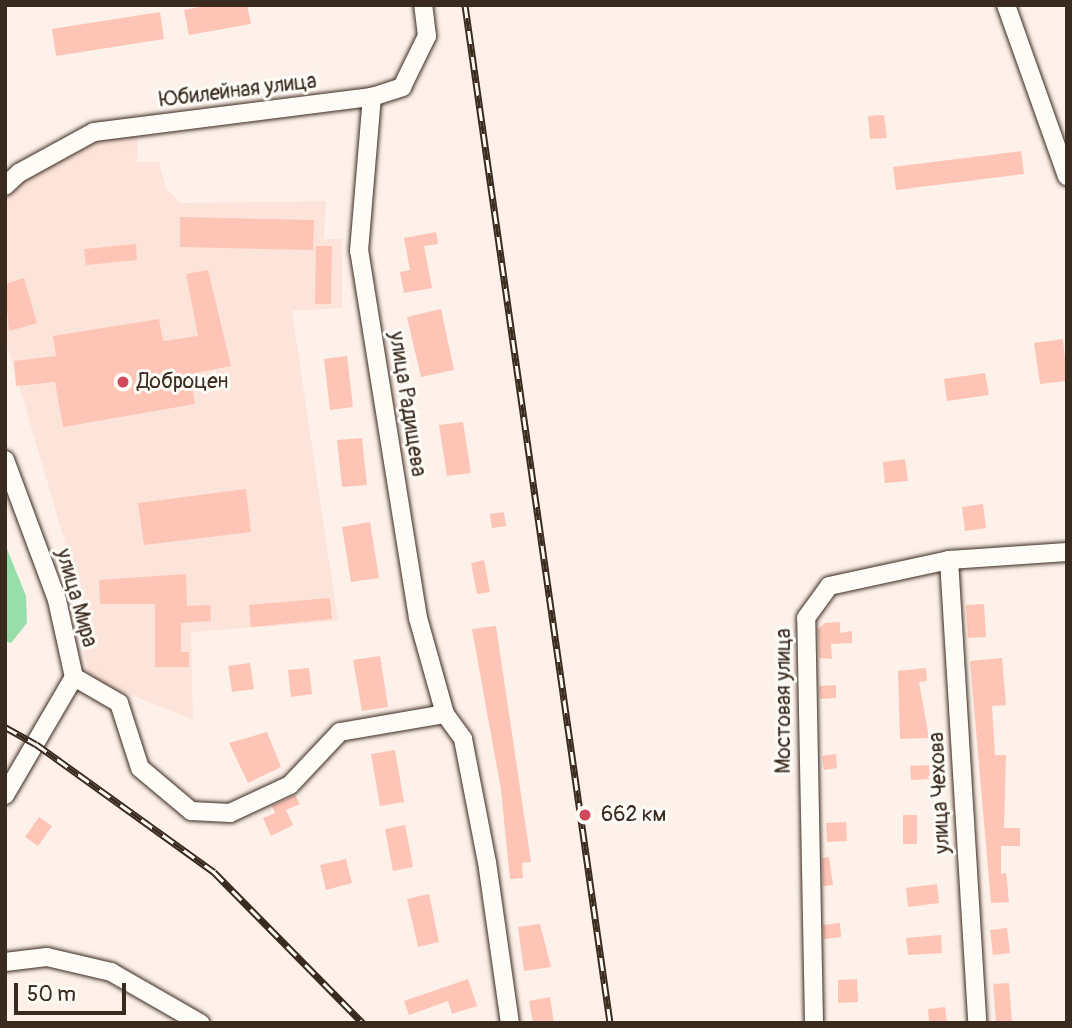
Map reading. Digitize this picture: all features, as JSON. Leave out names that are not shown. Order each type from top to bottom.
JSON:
[{"type":"street","name":"Юбилейная улица","points":[[5,186],[19,173],[94,132],[372,97],[402,87],[427,36],[423,5]]},
{"type":"street","points":[[1006,5],[1067,176]]},
{"type":"street","name":"улица Радищева","points":[[372,97],[359,251],[418,618],[445,714],[463,739],[488,862],[510,1023]]},
{"type":"street","name":"улица Мира","points":[[5,460],[57,600],[74,677],[5,795]]},
{"type":"street","name":"Мостовая улица","points":[[814,1023],[806,618],[829,586],[949,560],[1067,552]]},
{"type":"street","name":"улица Чехова","points":[[949,560],[977,1023]]},
{"type":"street","points":[[74,677],[119,704],[140,768],[191,811],[230,813],[290,785],[340,732],[445,714]]},
{"type":"street","points":[[5,962],[47,957],[111,972],[200,1023]]},
{"type":"shaded area","points":[[138,136],[137,162],[159,162],[166,188],[181,203],[326,201],[324,239],[342,239],[342,308],[292,311],[338,621],[191,632],[193,720],[89,678],[76,606],[83,604],[5,338],[5,192],[85,143]]},
{"type":"green space","points":[[5,544],[26,596],[27,623],[11,643],[5,641]]},
{"type":"building","points":[[210,5],[247,5],[251,24],[189,35],[184,10]]},
{"type":"building","points":[[160,12],[164,39],[56,56],[52,29]]},
{"type":"building","points":[[884,115],[887,138],[870,139],[868,116]]},
{"type":"building","points":[[1021,151],[1024,174],[896,190],[893,167]]},
{"type":"building","points":[[180,217],[314,220],[313,250],[180,247]]},
{"type":"building","points":[[436,232],[438,244],[424,246],[432,288],[404,293],[400,272],[410,270],[404,238]]},
{"type":"building","points":[[136,244],[137,260],[86,265],[84,249]]},
{"type":"building","points":[[316,246],[332,246],[331,304],[315,304]]},
{"type":"building","points":[[208,270],[231,366],[190,374],[195,404],[63,427],[55,382],[16,386],[14,361],[56,356],[53,336],[159,319],[163,341],[198,336],[186,274]]},
{"type":"building","points":[[24,278],[37,323],[9,331],[5,284]]},
{"type":"building","points":[[441,309],[454,370],[421,377],[407,317]]},
{"type":"building","points":[[1063,339],[1067,381],[1040,384],[1034,343]]},
{"type":"building","points":[[347,356],[353,407],[330,410],[324,359]]},
{"type":"building","points":[[985,373],[989,395],[947,401],[944,379]]},
{"type":"building","points":[[463,422],[471,473],[447,476],[439,425]]},
{"type":"building","points":[[362,438],[367,485],[342,487],[337,440]]},
{"type":"building","points":[[905,459],[908,481],[885,483],[883,462]]},
{"type":"building","points":[[246,489],[251,532],[144,545],[138,503]]},
{"type":"building","points":[[983,504],[986,528],[965,531],[962,507]]},
{"type":"building","points":[[504,512],[506,526],[492,528],[490,514]]},
{"type":"building","points":[[370,522],[379,578],[351,582],[342,527]]},
{"type":"building","points":[[484,560],[490,592],[477,594],[471,563]]},
{"type":"building","points":[[186,574],[187,606],[210,605],[211,621],[181,623],[181,652],[189,652],[189,667],[155,667],[155,604],[100,604],[99,580]]},
{"type":"building","points":[[330,598],[332,619],[251,627],[249,605]]},
{"type":"building","points":[[984,604],[986,637],[968,638],[966,605]]},
{"type":"building","points":[[840,622],[840,633],[852,631],[852,643],[831,644],[832,659],[819,658],[818,629],[825,623]]},
{"type":"building","points":[[496,626],[531,862],[522,863],[523,878],[510,879],[501,790],[472,629]]},
{"type":"building","points":[[380,656],[388,707],[362,711],[353,660]]},
{"type":"building","points":[[1002,658],[1006,705],[992,706],[995,755],[1006,755],[1004,828],[1020,828],[1020,846],[1001,846],[1001,874],[1006,873],[1009,902],[991,903],[970,661]]},
{"type":"building","points":[[250,663],[254,689],[232,692],[228,666]]},
{"type":"building","points":[[309,668],[312,694],[291,697],[288,670]]},
{"type":"building","points":[[926,668],[927,681],[919,682],[929,738],[900,739],[898,671]]},
{"type":"building","points":[[836,685],[836,698],[820,699],[819,686]]},
{"type":"building","points":[[267,732],[281,767],[248,783],[229,743]]},
{"type":"building","points":[[395,750],[404,802],[380,806],[371,754]]},
{"type":"building","points":[[836,754],[837,768],[824,770],[822,756]]},
{"type":"building","points":[[929,765],[930,779],[911,780],[910,766]]},
{"type":"building","points":[[295,795],[300,804],[286,810],[293,825],[271,836],[263,818],[275,813],[272,806]]},
{"type":"building","points":[[903,815],[917,815],[917,844],[903,844]]},
{"type":"building","points":[[39,817],[52,826],[38,846],[25,837]]},
{"type":"building","points":[[846,822],[847,841],[827,842],[826,823]]},
{"type":"building","points":[[405,825],[413,867],[393,871],[385,829]]},
{"type":"building","points":[[829,857],[833,885],[823,886],[822,858]]},
{"type":"building","points":[[346,859],[352,883],[326,890],[320,865]]},
{"type":"building","points":[[937,884],[939,903],[908,907],[906,888]]},
{"type":"building","points":[[429,894],[439,942],[418,947],[407,899]]},
{"type":"building","points":[[840,923],[841,937],[824,939],[823,925]]},
{"type":"building","points":[[540,924],[551,967],[524,971],[518,927]]},
{"type":"building","points":[[1007,928],[1010,953],[993,955],[990,930]]},
{"type":"building","points":[[941,935],[942,953],[908,955],[906,938]]},
{"type":"building","points":[[468,979],[477,1006],[452,1014],[448,1001],[409,1015],[404,1001]]},
{"type":"building","points":[[857,979],[858,1002],[838,1003],[838,980]]},
{"type":"building","points":[[1009,983],[1012,1023],[996,1023],[993,984]]},
{"type":"building","points":[[550,997],[554,1023],[533,1023],[529,1001]]},
{"type":"building","points":[[945,1007],[947,1023],[929,1023],[928,1009]]},
{"type":"railway","points":[[465,5],[610,1023]]},
{"type":"railway","points":[[5,727],[36,744],[214,872],[363,1023]]},
{"type":"place","name":"Доброцен","points":[[123,382]]},
{"type":"place","name":"662 км","points":[[585,815]]}]
